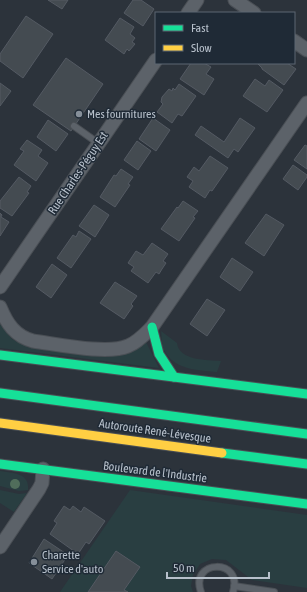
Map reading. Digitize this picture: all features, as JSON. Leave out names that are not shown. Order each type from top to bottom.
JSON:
[{"type":"main road","points":[[152,327],[155,348],[174,377]]},
{"type":"main road","points":[[0,355],[307,394]]},
{"type":"main road","name":"Autoroute René-Lévesque","points":[[0,394],[307,434]]},
{"type":"main road","name":"Autoroute René-Lévesque","points":[[0,422],[307,464]]},
{"type":"main road","name":"Boulevard de l'Industrie","points":[[0,464],[307,504]]},
{"type":"street","points":[[189,12],[197,0]]},
{"type":"street","points":[[235,0],[253,12]]},
{"type":"street","points":[[295,42],[307,50]]},
{"type":"street","name":"Rue Charles-Péguy Est","points":[[0,287],[155,61]]},
{"type":"street","points":[[0,307],[8,324],[13,330],[22,337],[33,342],[111,350],[127,346],[134,342],[152,327],[307,102]]},
{"type":"street","points":[[0,547],[39,489],[42,483],[43,469]]},
{"type":"lane","points":[[74,126],[98,143]]},
{"type":"lane","points":[[201,592],[199,586],[201,575],[211,567],[222,567],[228,570],[232,575],[234,589],[274,592]]},
{"type":"green space","points":[[0,324],[12,339],[28,347],[115,356],[132,351],[146,342],[159,368],[0,348]]},
{"type":"green space","points":[[161,331],[177,343],[179,349],[188,356],[202,360],[221,361],[217,372],[187,368],[174,362],[168,357],[163,348]]},
{"type":"green space","points":[[0,471],[15,473],[23,477],[28,484],[28,490],[19,491],[0,486]]},
{"type":"green space","points":[[0,490],[19,494],[27,493],[14,512],[0,503]]},
{"type":"green space","points":[[130,490],[307,515],[307,588],[252,580],[226,560],[212,559],[200,564],[193,575],[191,586],[193,592],[128,592],[124,590],[140,567],[117,551],[88,592],[60,592]]},
{"type":"building","points":[[48,0],[68,0],[62,9]]},
{"type":"building","points":[[133,0],[141,0],[154,9],[143,26],[124,13]]},
{"type":"building","points":[[26,16],[53,34],[23,78],[0,61],[0,54]]},
{"type":"building","points":[[120,18],[134,27],[130,34],[135,38],[132,42],[135,44],[129,51],[127,49],[124,54],[105,40]]},
{"type":"building","points":[[66,58],[103,84],[71,131],[33,105]]},
{"type":"building","points":[[190,64],[206,64],[211,67],[206,74],[214,79],[204,95],[180,79]]},
{"type":"building","points":[[258,64],[288,64],[296,69],[284,85]]},
{"type":"building","points":[[255,79],[265,86],[269,80],[283,90],[267,112],[243,96]]},
{"type":"building","points":[[0,83],[11,91],[0,106]]},
{"type":"building","points":[[179,84],[196,96],[182,116],[178,114],[172,123],[157,112],[163,104],[161,102],[162,97],[169,89],[172,91],[173,88],[175,90]]},
{"type":"building","points":[[153,118],[170,130],[156,151],[139,139]]},
{"type":"building","points":[[240,118],[255,128],[238,152],[234,149],[228,158],[195,135],[201,126],[224,142]]},
{"type":"building","points":[[48,120],[68,134],[56,151],[37,137]]},
{"type":"building","points":[[27,140],[42,150],[38,156],[48,163],[36,181],[14,165],[24,151],[20,149]]},
{"type":"building","points":[[137,141],[151,151],[138,170],[124,160]]},
{"type":"building","points":[[305,145],[307,146],[307,169],[294,160]]},
{"type":"building","points":[[210,156],[228,168],[212,191],[210,190],[205,198],[189,187],[193,181],[187,177],[194,167],[199,171]]},
{"type":"building","points":[[293,165],[307,175],[298,190],[283,179]]},
{"type":"building","points":[[121,169],[133,177],[128,184],[130,185],[115,207],[100,197],[114,175],[116,176]]},
{"type":"building","points":[[19,177],[31,186],[27,192],[29,193],[12,216],[0,208],[0,201]]},
{"type":"building","points":[[183,201],[198,211],[193,217],[195,218],[179,241],[161,229]]},
{"type":"building","points":[[94,205],[109,215],[95,237],[79,226]]},
{"type":"building","points":[[0,213],[2,215],[1,217],[9,222],[0,236]]},
{"type":"building","points":[[266,214],[284,225],[264,256],[245,243]]},
{"type":"building","points":[[79,231],[91,239],[71,268],[57,258],[73,235],[76,237]]},
{"type":"building","points":[[152,243],[168,254],[163,261],[166,263],[159,274],[156,272],[148,283],[131,271],[134,267],[128,263],[136,251],[143,255]]},
{"type":"building","points":[[232,258],[253,272],[240,291],[220,277]]},
{"type":"building","points":[[52,264],[67,275],[51,298],[36,287]]},
{"type":"building","points":[[115,282],[137,296],[131,304],[133,306],[124,319],[100,303]]},
{"type":"building","points":[[207,299],[225,310],[207,336],[190,324]]},
{"type":"building","points":[[64,506],[70,510],[73,506],[81,512],[84,507],[105,521],[89,544],[86,542],[78,554],[50,534],[57,523],[54,521]]},
{"type":"building","points":[[44,539],[68,555],[52,579],[29,563]]},
{"type":"building","points":[[116,551],[140,567],[124,590],[128,592],[88,592]]},
{"type":"traffic: fast","points":[[152,327],[159,354],[174,377]]},
{"type":"traffic: fast","points":[[0,355],[307,394]]},
{"type":"traffic: fast","points":[[0,393],[307,434]]},
{"type":"traffic: fast","points":[[222,453],[307,464]]},
{"type":"traffic: fast","points":[[0,464],[307,504]]},
{"type":"traffic: slow","points":[[0,423],[222,453]]},
{"type":"place","name":"Mes fournitures","points":[[79,114]]},
{"type":"place","name":"Charette Service d'auto","points":[[34,562]]}]
